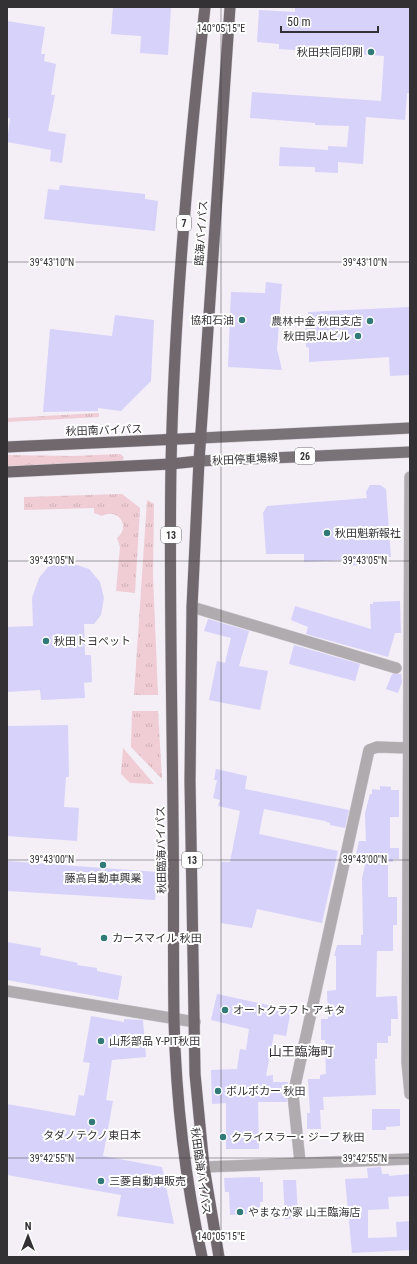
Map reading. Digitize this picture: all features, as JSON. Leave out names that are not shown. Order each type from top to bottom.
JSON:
[{"type":"highway","name":"臨海バイパス","points":[[172,440],[178,297],[192,121],[205,7]]},
{"type":"highway","name":"臨海バイパス","points":[[199,461],[230,7]]},
{"type":"highway","name":"秋田南バイパス","points":[[7,447],[201,438]]},
{"type":"highway","name":"秋田臨海バイパス","points":[[172,440],[170,629],[174,900],[174,1019],[181,1130],[189,1189],[202,1257]]},
{"type":"highway","name":"秋田臨海バイパス","points":[[199,461],[192,607],[190,781],[195,1074],[204,1167],[219,1257]]},
{"type":"highway","points":[[7,472],[171,464],[199,461]]},
{"type":"main road","name":"秋田停車場線","points":[[201,438],[410,428]]},
{"type":"main road","name":"秋田停車場線","points":[[199,461],[410,452]]},
{"type":"street","points":[[410,477],[407,1062],[410,1094]]},
{"type":"street","points":[[192,607],[396,668]]},
{"type":"street","points":[[300,1162],[293,1094],[369,750],[377,747],[408,748]]},
{"type":"street","points":[[7,991],[195,1022]]},
{"type":"street","points":[[204,1167],[300,1162],[410,1159]]},
{"type":"green space","points":[[99,413],[99,417],[7,422],[7,418]]},
{"type":"green space","points":[[120,454],[124,457],[122,462],[7,466],[7,455],[73,456]]},
{"type":"green space","points":[[122,494],[140,508],[135,593],[116,591],[120,547],[117,538],[123,528],[121,519],[117,516],[108,514],[102,516],[94,513],[94,508],[24,510],[24,497]]},
{"type":"green space","points":[[147,500],[154,504],[153,576],[158,695],[134,695]]},
{"type":"green space","points":[[132,711],[158,711],[162,779],[131,747]]},
{"type":"green space","points":[[123,748],[154,784],[130,783],[121,774]]},
{"type":"building","points":[[113,7],[171,7],[168,55],[140,53],[141,36],[111,34]]},
{"type":"building","points":[[295,7],[410,7],[410,93],[407,93],[405,120],[366,117],[363,164],[338,162],[338,173],[315,172],[315,167],[279,166],[280,147],[328,150],[328,146],[347,147],[349,126],[315,125],[315,123],[250,118],[252,92],[381,101],[384,56],[279,49],[279,44],[257,42],[259,10],[295,12]]},
{"type":"building","points":[[7,21],[45,27],[41,54],[45,54],[44,61],[56,64],[51,95],[55,95],[48,131],[66,134],[62,163],[50,161],[51,150],[7,142],[10,118],[7,118]]},
{"type":"building","points":[[60,185],[145,194],[145,199],[158,201],[155,231],[44,219],[48,189],[59,190]]},
{"type":"building","name":"協和石油","points":[[266,282],[282,284],[277,349],[282,370],[228,367],[231,292],[265,293]]},
{"type":"building","name":"秋田県JAビル","points":[[410,307],[410,375],[390,376],[389,357],[309,362],[309,348],[306,347],[305,325],[309,325],[308,312]]},
{"type":"building","points":[[115,315],[154,320],[151,381],[121,411],[98,408],[98,411],[43,412],[50,329],[112,336]]},
{"type":"building","name":"秋田魁新報社","points":[[370,485],[380,485],[386,489],[391,557],[362,558],[362,565],[343,566],[343,560],[304,562],[304,554],[266,554],[263,513],[267,506],[367,498],[366,492]]},
{"type":"building","name":"秋田トヨペット","points":[[60,563],[74,564],[89,569],[100,582],[104,598],[101,615],[94,624],[84,624],[85,655],[91,655],[92,682],[84,683],[85,698],[41,700],[40,690],[7,692],[7,627],[33,626],[32,598],[39,578],[48,567]]},
{"type":"building","points":[[400,601],[401,633],[395,633],[388,657],[306,634],[308,627],[291,620],[295,606],[371,629],[370,604],[373,604],[373,602]]},
{"type":"building","points":[[208,619],[249,631],[239,666],[268,671],[260,710],[209,700],[217,661],[225,663],[231,638],[204,631]]},
{"type":"building","points":[[294,645],[360,664],[355,681],[289,664]]},
{"type":"building","points":[[392,674],[401,674],[402,682],[398,693],[386,689]]},
{"type":"building","points":[[68,725],[69,777],[66,777],[64,807],[79,808],[77,841],[7,836],[7,726]]},
{"type":"building","points":[[216,769],[247,776],[245,789],[349,810],[345,828],[330,825],[330,823],[325,821],[264,809],[259,834],[338,851],[322,923],[257,909],[252,928],[221,923],[221,862],[230,862],[240,811],[218,806],[220,800],[213,798],[217,780],[214,780]]},
{"type":"building","points":[[380,786],[391,787],[391,790],[399,790],[399,817],[390,817],[390,848],[399,848],[399,859],[393,859],[393,862],[388,862],[388,897],[397,897],[397,925],[393,925],[393,951],[377,951],[376,997],[397,996],[398,1019],[391,1019],[391,1036],[388,1036],[388,1043],[377,1043],[377,1059],[375,1059],[376,1095],[323,1097],[324,1110],[320,1110],[321,1129],[307,1129],[307,1113],[310,1113],[308,1079],[320,1079],[320,1075],[326,1074],[325,1040],[321,1040],[321,1019],[328,1019],[327,991],[336,990],[336,956],[334,956],[337,945],[361,945],[361,935],[363,935],[362,878],[367,857],[356,855],[359,841],[366,841],[365,813],[370,794],[372,794],[372,789],[380,790]]},
{"type":"building","points":[[7,861],[158,872],[155,900],[7,891]]},
{"type":"building","points":[[7,942],[41,948],[40,955],[78,963],[77,965],[97,968],[97,971],[122,976],[118,1000],[7,980]]},
{"type":"building","points":[[217,994],[291,1010],[286,1036],[274,1034],[266,1076],[273,1075],[273,1082],[288,1082],[287,1102],[258,1102],[259,1149],[226,1149],[226,1103],[212,1104],[211,1070],[237,1069],[240,1049],[246,1050],[249,1029],[211,1020]]},
{"type":"building","points":[[91,1016],[124,1022],[124,1019],[143,1020],[146,1057],[112,1060],[106,1100],[113,1101],[103,1156],[162,1167],[174,1224],[117,1216],[121,1195],[7,1175],[7,1104],[75,1116],[79,1095],[84,1096],[90,1063],[83,1062]]},
{"type":"building","points":[[372,1109],[400,1109],[400,1126],[386,1127],[386,1130],[372,1130]]},
{"type":"building","points":[[381,1167],[382,1174],[389,1174],[389,1176],[410,1174],[410,1196],[388,1197],[389,1209],[368,1210],[368,1238],[397,1237],[396,1222],[410,1221],[410,1250],[352,1253],[345,1179],[368,1178],[367,1168]]},
{"type":"building","points":[[260,1177],[260,1182],[263,1182],[263,1202],[260,1202],[260,1213],[230,1215],[229,1192],[225,1192],[224,1178]]},
{"type":"building","points":[[283,1180],[296,1180],[298,1218],[285,1219]]},
{"type":"place","name":"秋田共同印刷","points":[[371,52]]},
{"type":"place","name":"協和石油","points":[[242,320]]},
{"type":"place","name":"農林中金 秋田支店","points":[[370,321]]},
{"type":"place","name":"秋田県JAビル","points":[[358,336]]},
{"type":"place","name":"秋田魁新報社","points":[[327,533]]},
{"type":"place","name":"秋田トヨペット","points":[[46,641]]},
{"type":"place","name":"藤高自動車興業","points":[[103,865]]},
{"type":"place","name":"カースマイル 秋田","points":[[104,938]]},
{"type":"place","name":"オートクラフト アキタ","points":[[225,1010]]},
{"type":"place","name":"山形部品 Y-PIT秋田","points":[[101,1041]]},
{"type":"place","name":"ボルボカー 秋田","points":[[218,1091]]},
{"type":"place","name":"タダノテクノ東日本","points":[[92,1122]]},
{"type":"place","name":"クライスラー・ジープ 秋田","points":[[223,1137]]},
{"type":"place","name":"三菱自動車販売","points":[[101,1181]]},
{"type":"place","name":"やまなか家 山王臨海店","points":[[240,1212]]},
{"type":"district","name":"山王臨海町","points":[[301,1051]]}]
